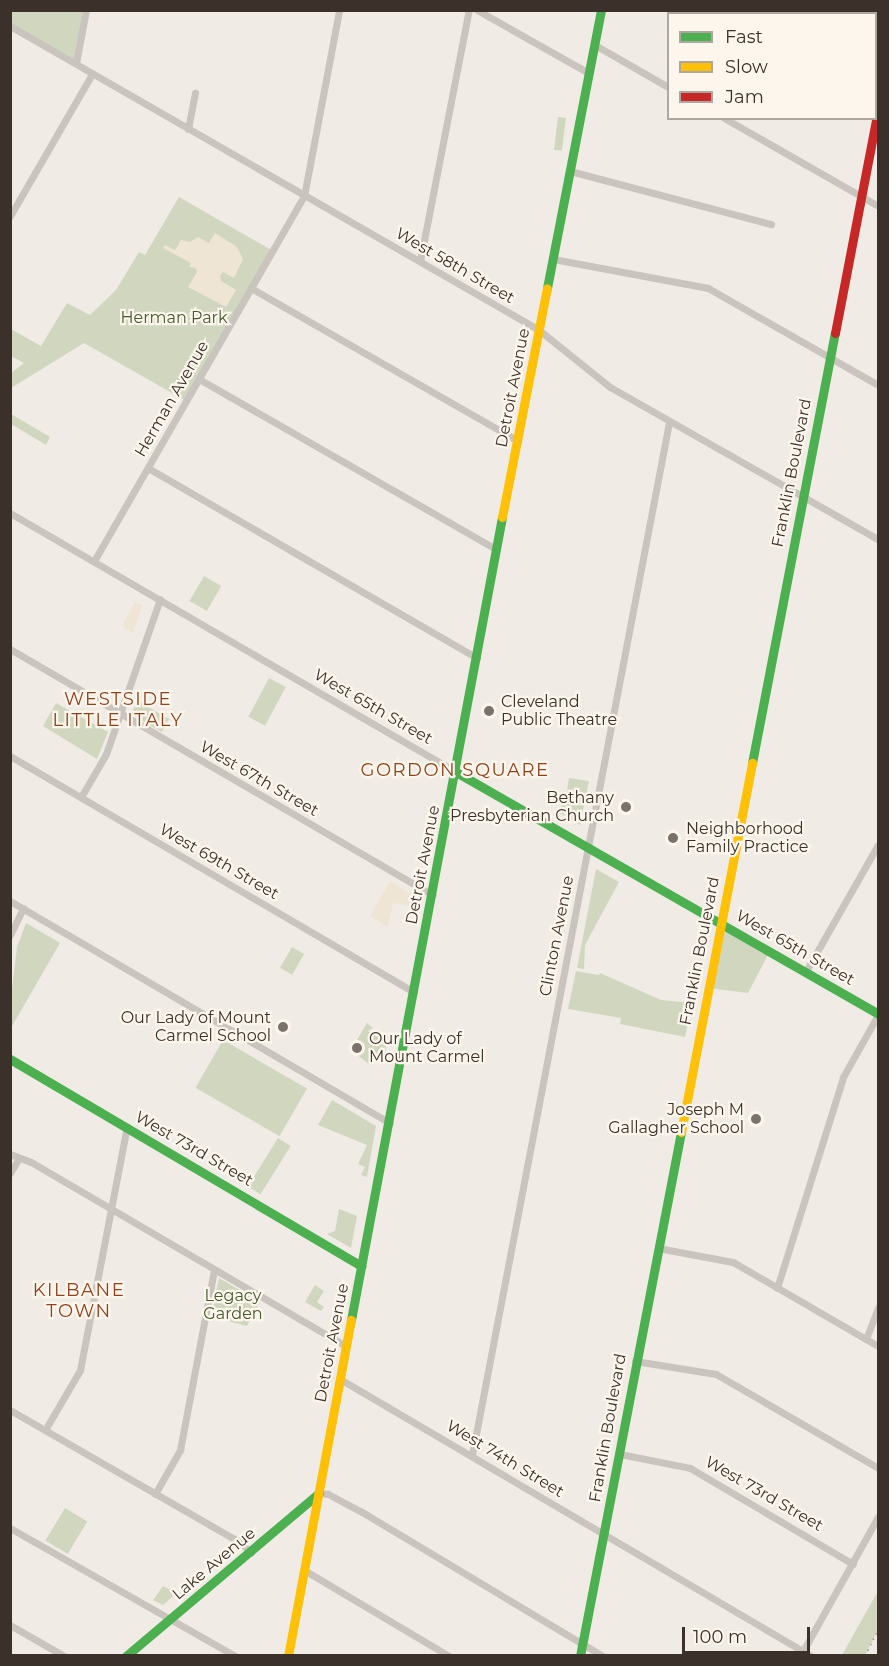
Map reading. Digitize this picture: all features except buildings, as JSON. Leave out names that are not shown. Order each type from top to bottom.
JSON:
[{"type":"street","points":[[76,63],[86,10]]},
{"type":"street","name":"Herman Avenue","points":[[94,561],[304,196],[339,10]]},
{"type":"street","points":[[420,261],[469,10]]},
{"type":"street","points":[[477,10],[589,74]]},
{"type":"street","name":"Detroit Avenue","points":[[288,1656],[433,895],[496,549],[602,10]]},
{"type":"street","name":"West 58th Street","points":[[10,26],[539,330],[610,387],[879,539]]},
{"type":"street","points":[[595,45],[667,86]]},
{"type":"street","points":[[10,216],[92,74]]},
{"type":"street","points":[[188,129],[195,93]]},
{"type":"street","points":[[728,120],[879,206]]},
{"type":"street","name":"Franklin Boulevard","points":[[580,1656],[802,496],[877,120]]},
{"type":"street","points":[[570,171],[771,224]]},
{"type":"street","points":[[553,259],[708,288],[879,385]]},
{"type":"street","points":[[252,288],[518,441]]},
{"type":"street","points":[[199,380],[496,549]]},
{"type":"street","name":"Clinton Avenue","points":[[472,1455],[669,422]]},
{"type":"street","points":[[148,468],[477,658]]},
{"type":"street","name":"West 65th Street","points":[[10,513],[879,1015]]},
{"type":"street","points":[[81,797],[106,754],[160,599]]},
{"type":"street","name":"West 67th Street","points":[[10,649],[433,895]]},
{"type":"street","name":"West 69th Street","points":[[10,756],[414,992]]},
{"type":"street","points":[[806,971],[879,844]]},
{"type":"street","points":[[10,901],[390,1123]]},
{"type":"street","points":[[10,934],[23,908]]},
{"type":"street","points":[[777,1288],[843,1077],[879,1015]]},
{"type":"street","name":"West 73rd Street","points":[[10,1059],[362,1266]]},
{"type":"street","points":[[45,1430],[80,1370],[127,1127]]},
{"type":"street","points":[[10,1154],[31,1162],[346,1346]]},
{"type":"street","points":[[10,1173],[19,1158]]},
{"type":"street","points":[[658,1248],[733,1262],[879,1346]]},
{"type":"street","points":[[155,1494],[180,1450],[214,1270]]},
{"type":"street","points":[[866,1339],[879,1307]]},
{"type":"street","points":[[635,1361],[716,1374],[879,1468]]},
{"type":"street","name":"West 74th Street","points":[[340,1379],[811,1656]]},
{"type":"street","points":[[10,1410],[241,1543],[250,1553]]},
{"type":"street","name":"West 73rd Street","points":[[620,1454],[690,1468],[853,1564]]},
{"type":"street","points":[[318,1493],[328,1494],[362,1512],[603,1656]]},
{"type":"street","name":"Lake Avenue","points":[[126,1656],[318,1493]]},
{"type":"street","points":[[803,1651],[879,1517]]},
{"type":"street","points":[[10,1528],[235,1656]]},
{"type":"street","points":[[304,1570],[449,1656]]},
{"type":"street","points":[[10,1625],[64,1656]]},
{"type":"green space","points":[[11,11],[86,11],[76,63],[11,26]]},
{"type":"green space","points":[[558,117],[566,118],[562,151],[554,150]]},
{"type":"green space","name":"Herman Park","points":[[179,197],[273,251],[186,401],[84,343],[11,388],[11,373],[24,363],[11,356],[11,329],[41,346],[67,303],[90,315],[116,290],[139,252],[145,255]]},
{"type":"green space","points":[[11,414],[50,437],[46,445],[11,424]]},
{"type":"green space","points":[[204,576],[221,586],[207,611],[190,601]]},
{"type":"green space","points":[[269,678],[286,687],[265,726],[248,717]]},
{"type":"green space","points":[[138,701],[169,719],[162,732],[130,714]]},
{"type":"green space","points":[[56,703],[108,732],[97,759],[43,726]]},
{"type":"green space","points":[[569,778],[589,781],[580,825],[558,812],[566,797]]},
{"type":"green space","points":[[596,869],[619,882],[585,945],[584,969],[577,968]]},
{"type":"green space","points":[[26,923],[60,943],[11,1028],[11,998],[17,947]]},
{"type":"green space","points":[[721,923],[770,951],[748,993],[708,988]]},
{"type":"green space","points":[[292,947],[304,954],[292,975],[280,968]]},
{"type":"green space","points":[[576,971],[599,975],[600,973],[661,1000],[692,1003],[685,1037],[620,1024],[621,1018],[568,1009]]},
{"type":"green space","points":[[367,1023],[373,1028],[368,1031],[381,1039],[388,1036],[383,1064],[374,1058],[370,1065],[351,1050]]},
{"type":"green space","points":[[223,1040],[307,1088],[280,1136],[196,1088]]},
{"type":"green space","points":[[332,1100],[376,1126],[367,1177],[361,1175],[365,1167],[358,1164],[367,1145],[318,1125]]},
{"type":"green space","points":[[278,1138],[291,1146],[261,1194],[248,1186]]},
{"type":"green space","points":[[339,1209],[357,1216],[351,1248],[327,1234],[335,1231]]},
{"type":"green space","name":"Legacy Garden","points":[[219,1278],[260,1302],[247,1326],[211,1317]]},
{"type":"green space","points":[[315,1285],[324,1291],[317,1302],[324,1307],[321,1311],[305,1302]]},
{"type":"green space","points":[[65,1508],[87,1521],[68,1554],[45,1541]]},
{"type":"green space","points":[[163,1586],[177,1593],[163,1605],[153,1600]]},
{"type":"green space","points":[[878,1591],[878,1631],[865,1655],[842,1655]]},
{"type":"shaded area","points":[[215,233],[237,247],[243,259],[234,278],[223,272],[220,276],[221,281],[236,290],[226,307],[188,287],[197,272],[196,268],[189,267],[191,263],[163,248],[165,245],[175,250],[181,240],[190,242],[198,237],[209,243]]},
{"type":"shaded area","points":[[135,602],[142,605],[133,633],[123,627]]},
{"type":"shaded area","points":[[390,881],[418,898],[416,907],[393,903],[388,927],[370,916]]},
{"type":"railway","points":[[865,1656],[878,1631]]},
{"type":"traffic: fast","points":[[547,288],[601,10]]},
{"type":"traffic: fast","points":[[752,763],[835,333]]},
{"type":"traffic: fast","points":[[351,1320],[502,517]]},
{"type":"traffic: fast","points":[[456,772],[878,1014]]},
{"type":"traffic: fast","points":[[10,1059],[362,1266]]},
{"type":"traffic: fast","points":[[580,1656],[681,1132]]},
{"type":"traffic: fast","points":[[126,1656],[319,1493]]},
{"type":"traffic: slow","points":[[502,517],[547,288]]},
{"type":"traffic: slow","points":[[681,1132],[752,763]]},
{"type":"traffic: slow","points":[[288,1656],[351,1320]]},
{"type":"traffic: jam","points":[[877,115],[878,110]]},
{"type":"traffic: jam","points":[[835,333],[876,120]]},
{"type":"place","name":"Cleveland Public Theatre","points":[[489,711]]},
{"type":"place","name":"Bethany Presbyterian Church","points":[[626,807]]},
{"type":"place","name":"Neighborhood Family Practice","points":[[673,838]]},
{"type":"place","name":"Our Lady of Mount Carmel School","points":[[283,1027]]},
{"type":"place","name":"Our Lady of Mount Carmel","points":[[357,1048]]},
{"type":"place","name":"Joseph M Gallagher School","points":[[756,1119]]},
{"type":"district","name":"WESTSIDE LITTLE ITALY","points":[[118,710]]},
{"type":"district","name":"GORDON SQUARE","points":[[455,770]]},
{"type":"district","name":"KILBANE TOWN","points":[[79,1301]]}]
